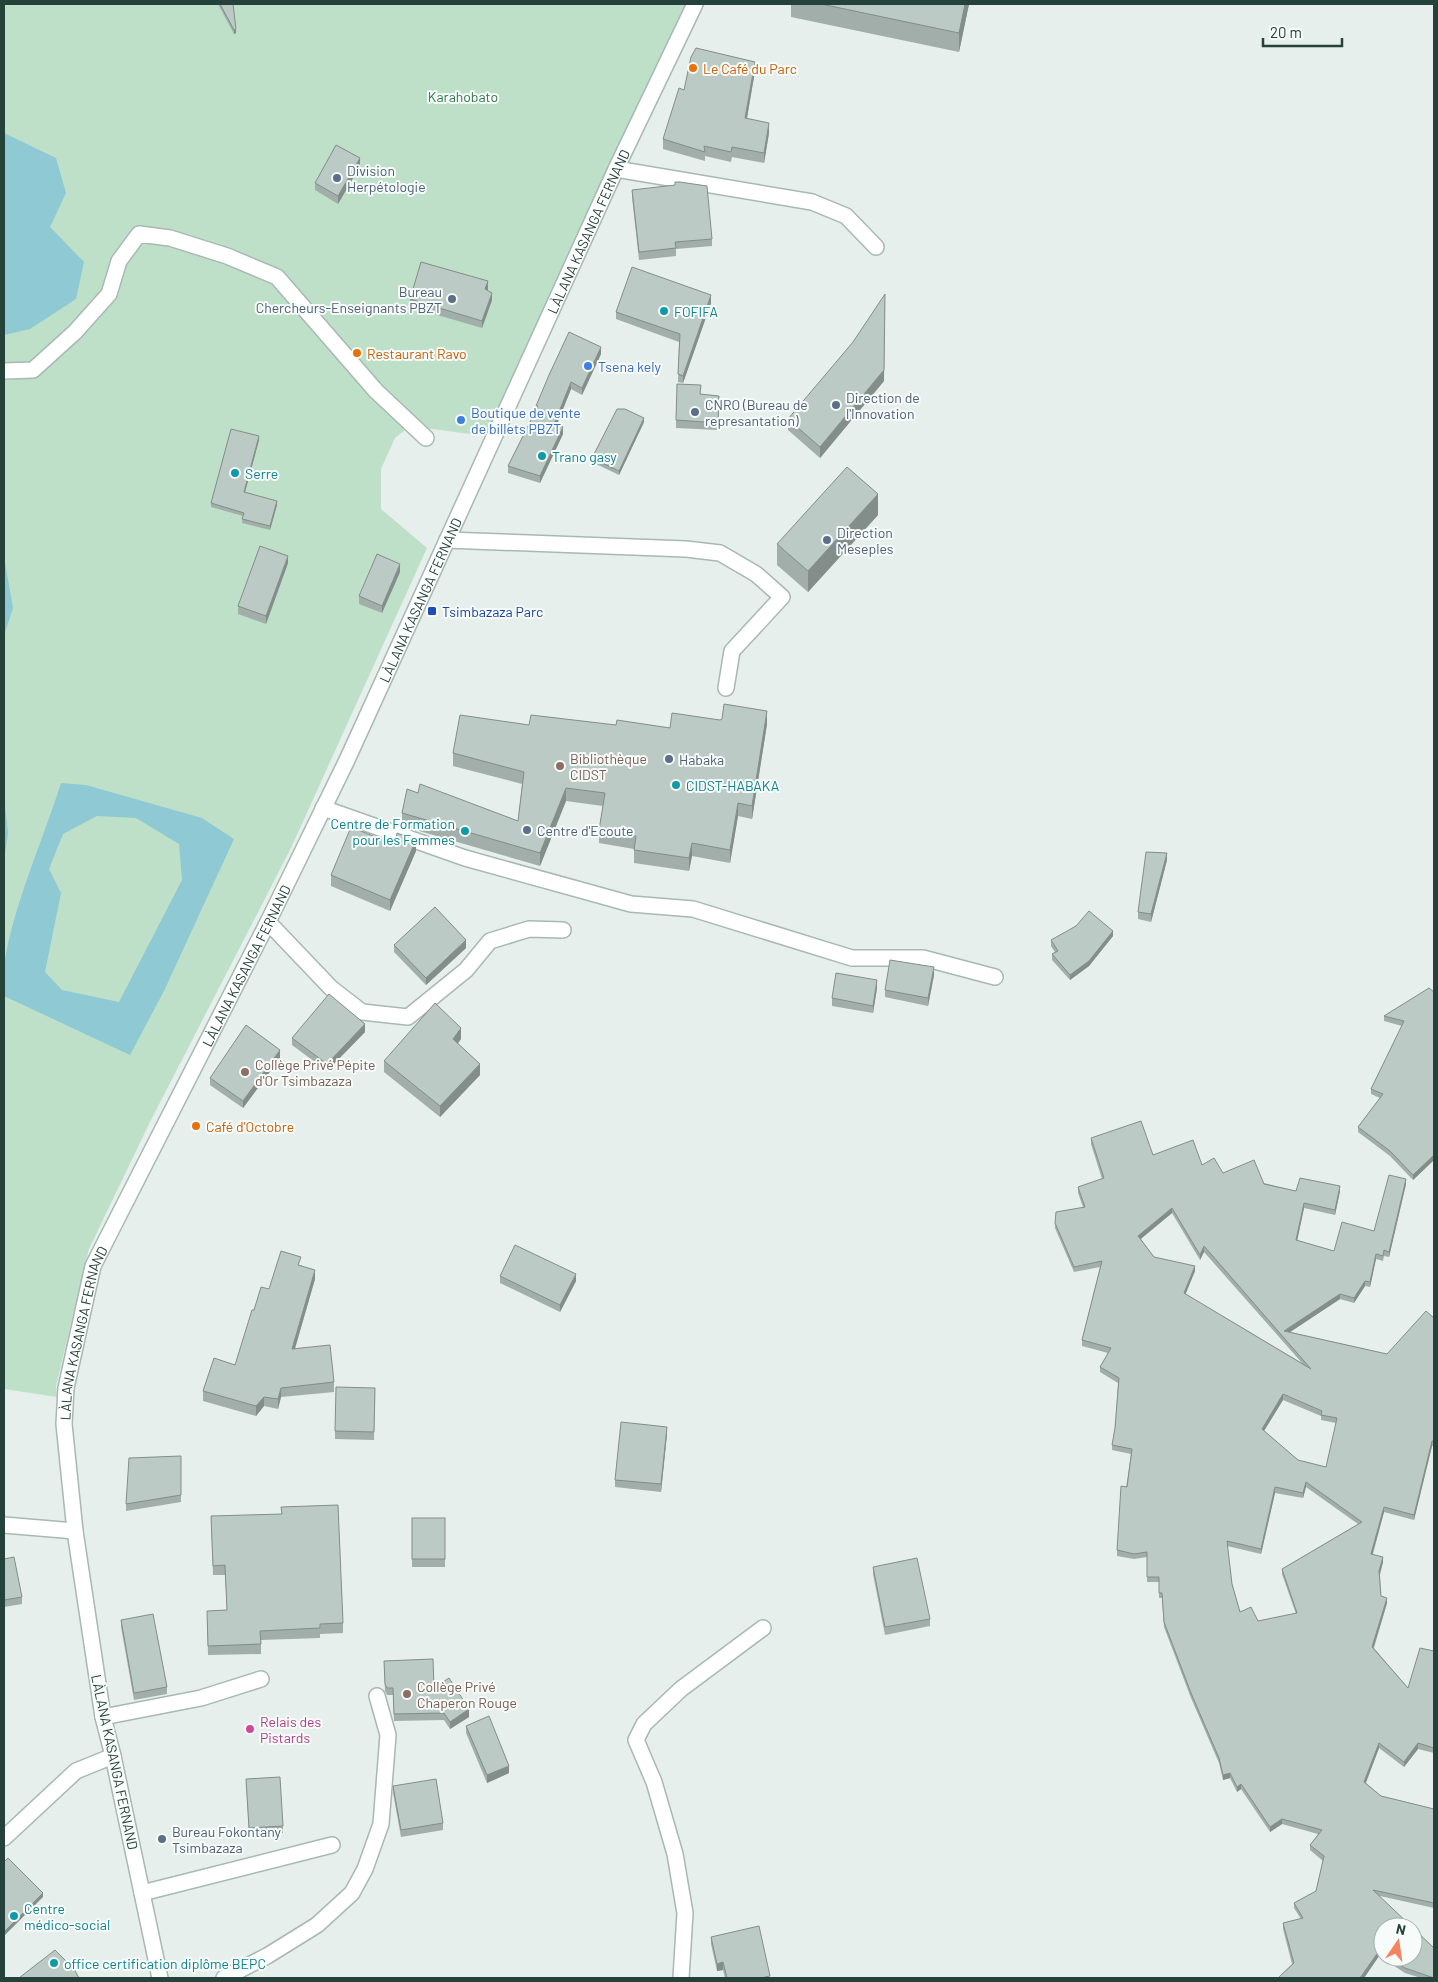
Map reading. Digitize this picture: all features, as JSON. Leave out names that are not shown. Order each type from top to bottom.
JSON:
[{"type":"street","name":"LÀLANA KASANGA FERNAND","points":[[160,1978],[103,1717],[75,1531],[64,1424],[66,1388],[93,1266],[268,922],[347,760],[616,169],[694,4]]},
{"type":"street","points":[[616,169],[812,202],[846,216],[876,247]]},
{"type":"street","points":[[4,371],[32,370],[75,332],[108,294],[119,261],[139,234],[170,238],[227,256],[277,277],[376,391],[426,438]]},
{"type":"street","points":[[447,540],[677,548],[720,553],[756,574],[782,597],[732,651],[726,688]]},
{"type":"street","points":[[322,808],[465,858],[631,904],[693,909],[852,958],[923,958],[994,977]]},
{"type":"street","points":[[268,922],[331,988],[362,1012],[408,1017],[466,970],[490,941],[529,929],[562,930]]},
{"type":"street","points":[[4,1524],[75,1531]]},
{"type":"street","points":[[681,1978],[685,1913],[675,1854],[654,1782],[636,1740],[644,1724],[681,1689],[763,1628]]},
{"type":"street","points":[[103,1717],[201,1698],[261,1679]]},
{"type":"street","points":[[224,1978],[267,1956],[317,1924],[352,1893],[365,1869],[381,1824],[388,1735],[377,1696]]},
{"type":"street","points":[[4,1838],[76,1771],[113,1756]]},
{"type":"street","points":[[142,1893],[332,1846]]},
{"type":"green space","name":"Karahobato","points":[[4,4],[693,4],[485,436],[410,426],[395,438],[381,469],[381,509],[427,548],[291,848],[150,1122],[89,1249],[56,1386],[57,1397],[4,1389]]},
{"type":"water","points":[[4,133],[56,158],[66,193],[50,227],[84,262],[76,299],[30,329],[4,335]]},
{"type":"water","points":[[4,557],[13,608],[4,636]]},
{"type":"water","points":[[61,783],[86,785],[202,818],[234,839],[164,991],[130,1055],[4,996],[4,965],[14,919]],"holes":[[[97,816],[136,818],[179,844],[182,880],[119,1002],[62,990],[45,972],[61,893],[49,869],[63,834]]]},
{"type":"water","points":[[4,797],[8,833],[4,860]]},
{"type":"building","points":[[220,4],[233,4],[236,29],[234,30]]},
{"type":"building","points":[[821,4],[965,4],[959,33]]},
{"type":"building","points":[[696,48],[755,62],[745,118],[769,123],[764,153],[732,147],[731,152],[704,146],[705,152],[663,139],[679,88],[684,90],[691,57]]},
{"type":"building","name":"Division Herpétologie","points":[[336,145],[360,158],[338,196],[315,183]]},
{"type":"building","points":[[675,182],[707,186],[712,239],[675,242],[676,248],[639,252],[632,190],[675,185]]},
{"type":"building","name":"Bureau Chercheurs-Enseignants PBZT","points":[[421,262],[488,281],[485,289],[492,293],[482,321],[410,299]]},
{"type":"building","name":"FOFIFA","points":[[632,267],[711,295],[683,376],[678,374],[680,334],[616,312]]},
{"type":"building","name":"Direction de l'Innovation","points":[[885,294],[884,370],[820,447],[788,419],[853,342]]},
{"type":"building","points":[[569,332],[601,347],[582,388],[571,382],[554,424],[563,427],[540,476],[508,466],[538,406],[536,406]]},
{"type":"building","points":[[677,384],[701,385],[700,394],[719,396],[718,423],[676,420]]},
{"type":"building","points":[[617,409],[625,409],[644,418],[619,471],[592,458]]},
{"type":"building","name":"Serre","points":[[231,429],[259,436],[244,492],[277,501],[270,526],[242,519],[244,513],[211,503]]},
{"type":"building","points":[[847,467],[878,494],[808,571],[777,544]]},
{"type":"building","points":[[260,546],[288,556],[266,616],[238,606]]},
{"type":"building","points":[[377,554],[400,564],[382,606],[359,596]]},
{"type":"building","points":[[724,704],[767,711],[752,806],[738,803],[730,850],[692,843],[689,858],[634,850],[636,836],[599,830],[605,793],[566,788],[540,853],[402,813],[407,789],[418,793],[420,784],[518,821],[524,772],[453,753],[460,715],[529,725],[531,715],[616,725],[617,720],[670,728],[672,713],[720,720],[722,719]]},
{"type":"building","points":[[351,827],[395,845],[397,833],[416,840],[390,900],[331,875]]},
{"type":"building","points":[[1146,852],[1167,853],[1151,914],[1138,912]]},
{"type":"building","points":[[435,907],[466,940],[426,978],[394,945]]},
{"type":"building","points":[[1089,911],[1113,931],[1089,961],[1070,975],[1052,954],[1058,951],[1051,940],[1076,926]]},
{"type":"building","points":[[890,960],[934,967],[928,998],[885,990]]},
{"type":"building","points":[[836,973],[877,980],[873,1006],[832,998]]},
{"type":"building","points":[[1429,988],[1434,992],[1434,1155],[1413,1175],[1390,1151],[1358,1127],[1383,1094],[1371,1089],[1404,1021],[1384,1016]]},
{"type":"building","points":[[329,994],[365,1024],[327,1064],[292,1038]]},
{"type":"building","points":[[435,1003],[461,1028],[453,1039],[480,1064],[440,1106],[384,1061]]},
{"type":"building","name":"Collège Privé Pépite d'Or Tsimbazaza","points":[[246,1025],[280,1050],[243,1101],[210,1078]]},
{"type":"building","points":[[1141,1121],[1153,1155],[1193,1140],[1202,1165],[1214,1158],[1223,1173],[1254,1160],[1264,1184],[1296,1191],[1300,1178],[1340,1186],[1335,1210],[1304,1203],[1296,1240],[1334,1251],[1342,1222],[1374,1231],[1389,1175],[1406,1179],[1389,1252],[1384,1250],[1383,1256],[1376,1254],[1370,1282],[1365,1281],[1354,1298],[1340,1294],[1284,1331],[1387,1354],[1426,1311],[1434,1318],[1434,1441],[1432,1441],[1414,1515],[1384,1507],[1371,1554],[1383,1557],[1379,1571],[1381,1596],[1387,1598],[1372,1647],[1408,1688],[1420,1648],[1434,1651],[1434,1748],[1418,1743],[1404,1762],[1379,1743],[1364,1782],[1381,1796],[1434,1809],[1434,1903],[1373,1890],[1401,1917],[1373,1917],[1373,1960],[1360,1978],[1278,1978],[1294,1963],[1283,1923],[1303,1918],[1294,1903],[1316,1891],[1324,1856],[1310,1845],[1322,1830],[1282,1819],[1270,1827],[1241,1784],[1237,1787],[1230,1773],[1223,1775],[1219,1758],[1191,1693],[1164,1622],[1162,1593],[1159,1593],[1159,1577],[1147,1577],[1147,1552],[1134,1554],[1117,1550],[1121,1486],[1127,1487],[1132,1449],[1112,1445],[1119,1378],[1100,1367],[1111,1348],[1082,1340],[1102,1261],[1074,1267],[1055,1223],[1056,1212],[1085,1207],[1078,1187],[1104,1178],[1091,1138]],"holes":[[[1172,1208],[1200,1255],[1204,1246],[1311,1369],[1184,1293],[1195,1266],[1154,1257],[1138,1236]],[[1283,1394],[1322,1411],[1321,1415],[1337,1418],[1326,1467],[1298,1460],[1262,1429]],[[1306,1482],[1362,1522],[1282,1569],[1297,1613],[1258,1621],[1251,1607],[1240,1612],[1232,1584],[1227,1541],[1261,1549],[1275,1487],[1303,1493]]]},
{"type":"building","points":[[515,1245],[576,1274],[560,1305],[500,1276]]},
{"type":"building","points":[[281,1251],[301,1257],[298,1265],[315,1270],[292,1349],[330,1345],[334,1382],[281,1388],[278,1399],[264,1397],[256,1406],[203,1391],[214,1358],[235,1365],[261,1287],[269,1289]]},
{"type":"building","points":[[336,1387],[375,1388],[374,1432],[335,1431]]},
{"type":"building","points":[[621,1422],[667,1427],[661,1484],[615,1480]]},
{"type":"building","points":[[181,1456],[181,1495],[126,1504],[129,1458]]},
{"type":"building","points":[[338,1505],[343,1623],[320,1624],[320,1628],[260,1631],[261,1644],[208,1646],[207,1611],[227,1610],[225,1565],[213,1566],[211,1516],[282,1514],[281,1507]]},
{"type":"building","points":[[412,1518],[445,1518],[445,1559],[412,1559]]},
{"type":"building","points":[[14,1557],[22,1597],[4,1600],[4,1559]]},
{"type":"building","points":[[917,1558],[930,1619],[885,1627],[873,1567]]},
{"type":"building","points":[[153,1614],[167,1687],[134,1693],[121,1620]]},
{"type":"building","points":[[433,1659],[434,1688],[449,1678],[469,1709],[450,1722],[444,1713],[394,1714],[393,1688],[387,1688],[385,1684],[384,1661]]},
{"type":"building","name":"Collège Privé Chaperon Rouge","points":[[489,1716],[509,1766],[487,1775],[466,1726]]},
{"type":"building","points":[[280,1777],[283,1826],[249,1828],[246,1779]]},
{"type":"building","points":[[436,1779],[443,1823],[401,1830],[393,1786]]},
{"type":"building","name":"Centre médico-social","points":[[8,1858],[43,1893],[4,1932],[4,1862]]},
{"type":"building","points":[[759,1926],[770,1976],[761,1978],[727,1978],[723,1962],[717,1964],[711,1937]]},
{"type":"building","points":[[1423,1938],[1434,1948],[1434,1978],[1404,1967],[1423,1967]]},
{"type":"building","name":"office certification diplôme BEPC","points":[[55,1950],[74,1969],[79,1978],[19,1978]]},
{"type":"place","name":"Le Café du Parc","points":[[693,68]]},
{"type":"place","name":"Division Herpétologie","points":[[337,178]]},
{"type":"place","name":"Bureau Chercheurs-Enseignants PBZT","points":[[452,299]]},
{"type":"place","name":"FOFIFA","points":[[664,311]]},
{"type":"place","name":"Restaurant Ravo","points":[[357,353]]},
{"type":"place","name":"Tsena kely","points":[[588,366]]},
{"type":"place","name":"Direction de l'Innovation","points":[[836,405]]},
{"type":"place","name":"CNRO (Bureau de represantation)","points":[[695,412]]},
{"type":"place","name":"Boutique de vente de billets PBZT","points":[[461,420]]},
{"type":"place","name":"Trano gasy","points":[[542,456]]},
{"type":"place","name":"Serre","points":[[235,473]]},
{"type":"place","name":"Direction Meseples","points":[[827,540]]},
{"type":"place","name":"Tsimbazaza Parc","points":[[432,611]]},
{"type":"place","name":"Habaka","points":[[669,759]]},
{"type":"place","name":"Bibliothèque CIDST","points":[[560,766]]},
{"type":"place","name":"CIDST-HABAKA","points":[[676,785]]},
{"type":"place","name":"Centre d'Ecoute","points":[[527,830]]},
{"type":"place","name":"Centre de Formation pour les Femmes","points":[[465,831]]},
{"type":"place","name":"Collège Privé Pépite d'Or Tsimbazaza","points":[[245,1072]]},
{"type":"place","name":"Café d'Octobre","points":[[196,1126]]},
{"type":"place","name":"Collège Privé Chaperon Rouge","points":[[407,1694]]},
{"type":"place","name":"Relais des Pistards","points":[[250,1729]]},
{"type":"place","name":"Bureau Fokontany Tsimbazaza","points":[[162,1839]]},
{"type":"place","name":"Centre médico-social","points":[[14,1916]]},
{"type":"place","name":"office certification diplôme BEPC","points":[[54,1963]]}]
